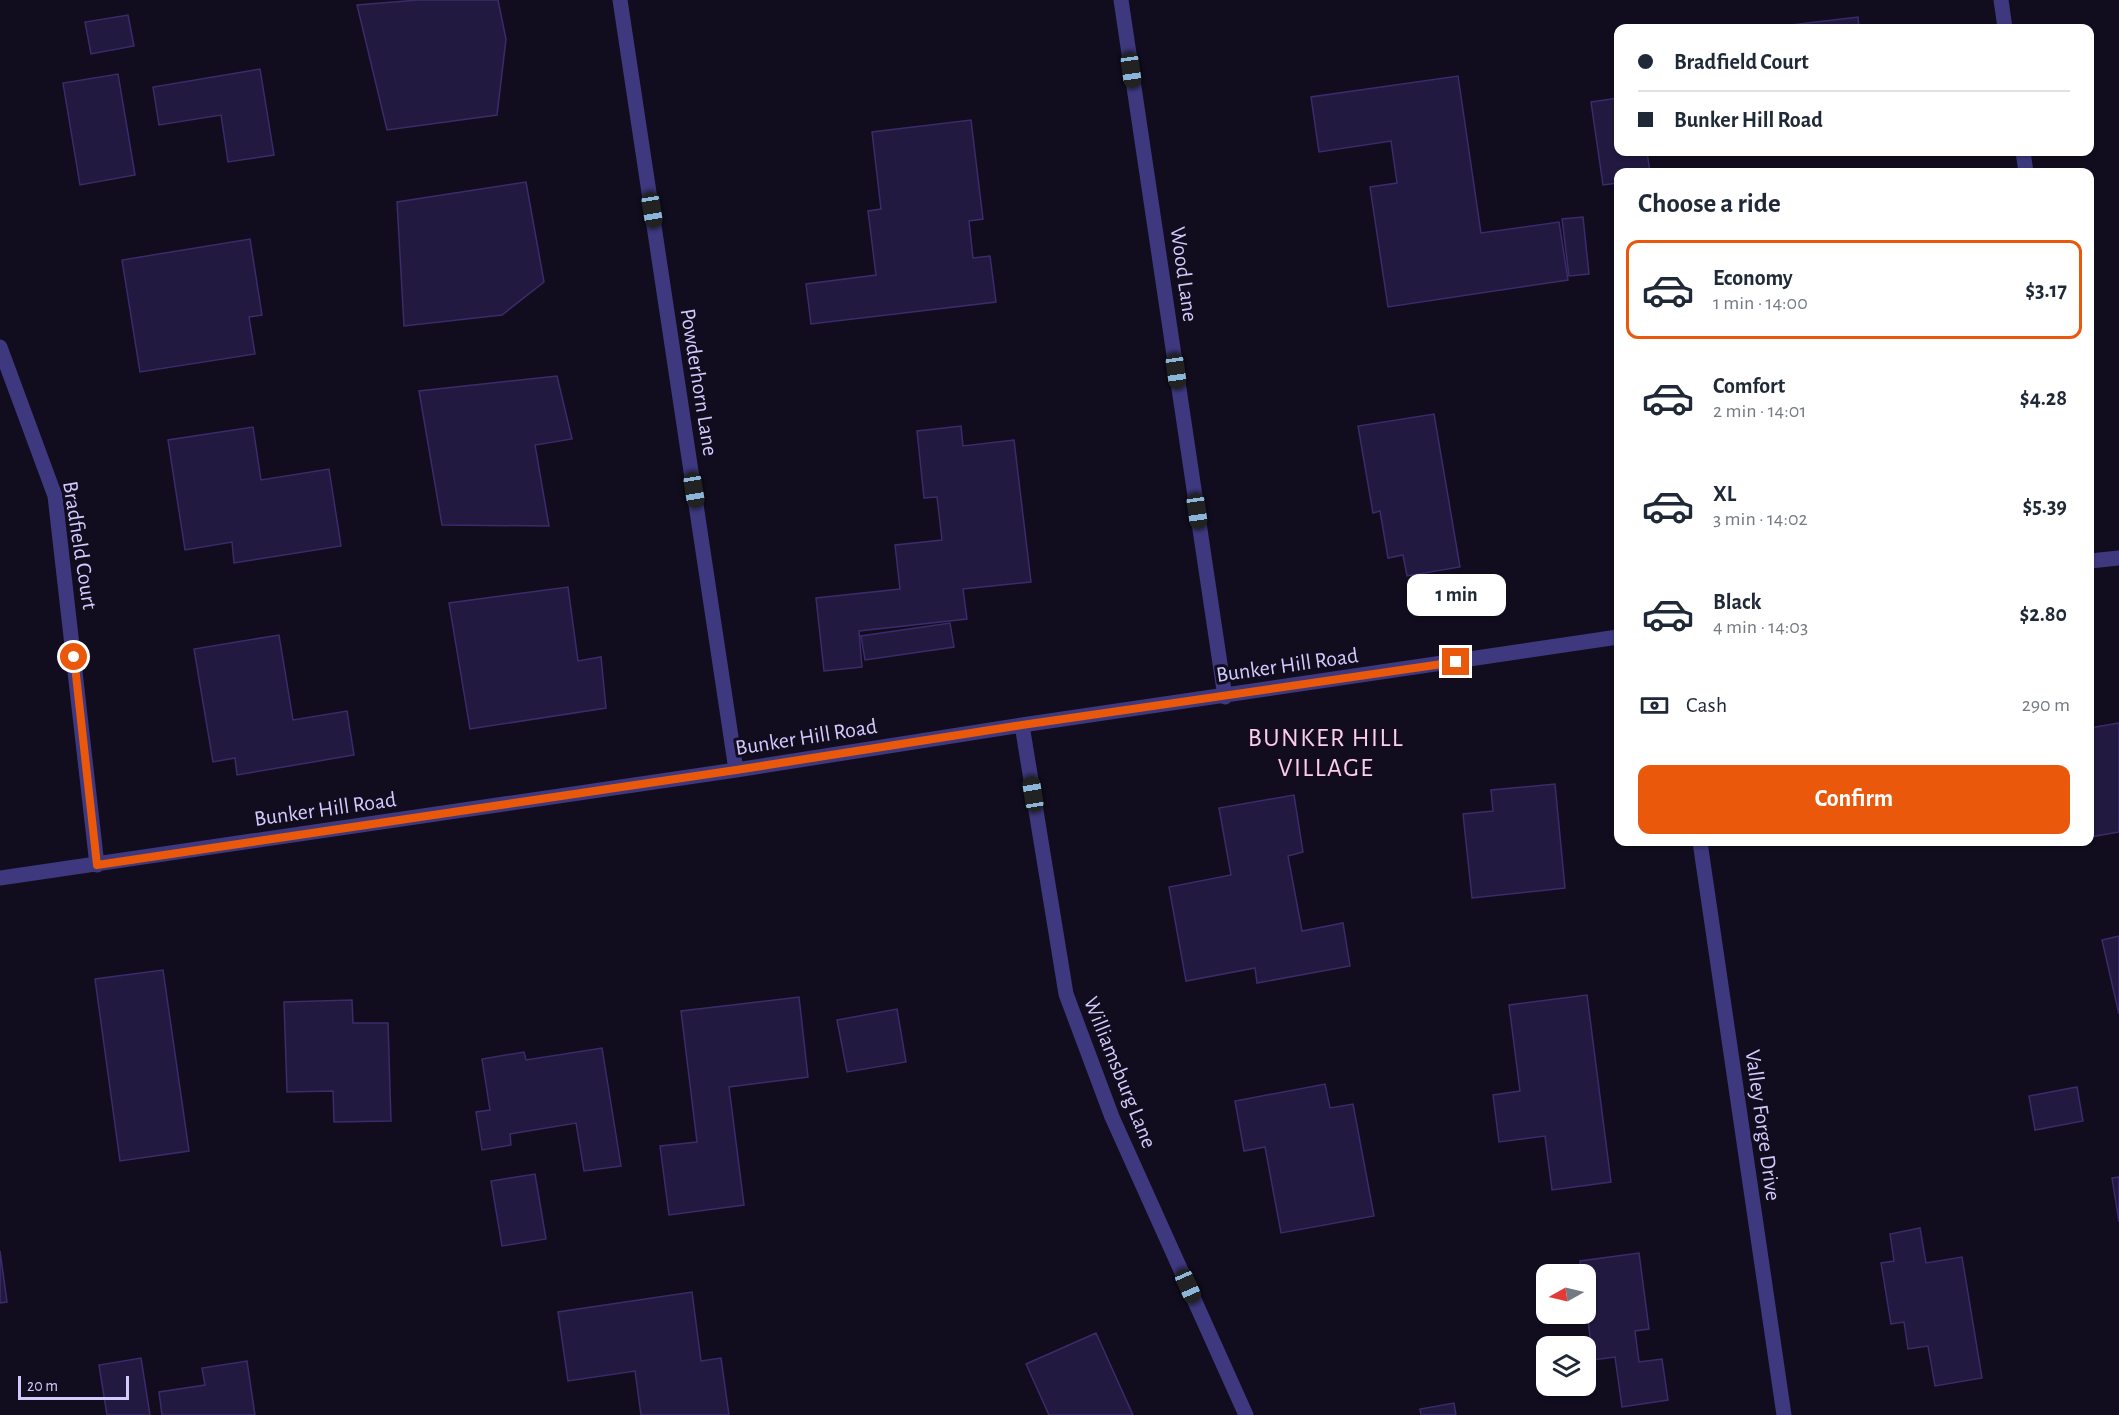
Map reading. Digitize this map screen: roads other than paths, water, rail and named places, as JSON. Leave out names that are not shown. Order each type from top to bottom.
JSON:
[{"type":"street","name":"Powderhorn Lane","points":[[620,0],[736,770]]},
{"type":"street","name":"Wood Lane","points":[[1121,0],[1225,696]]},
{"type":"street","points":[[2001,0],[2004,24]]},
{"type":"street","name":"Bradfield Court","points":[[0,347],[55,495],[97,865]]},
{"type":"street","points":[[2094,561],[2119,558]]},
{"type":"street","name":"Bunker Hill Road","points":[[0,878],[1614,638]]},
{"type":"street","name":"Williamsburg Lane","points":[[1022,725],[1066,994],[1112,1117],[1246,1415]]},
{"type":"street","name":"Valley Forge Drive","points":[[1701,846],[1784,1415]]},
{"type":"district","name":"BUNKER HILL VILLAGE","points":[[1326,752]]}]
